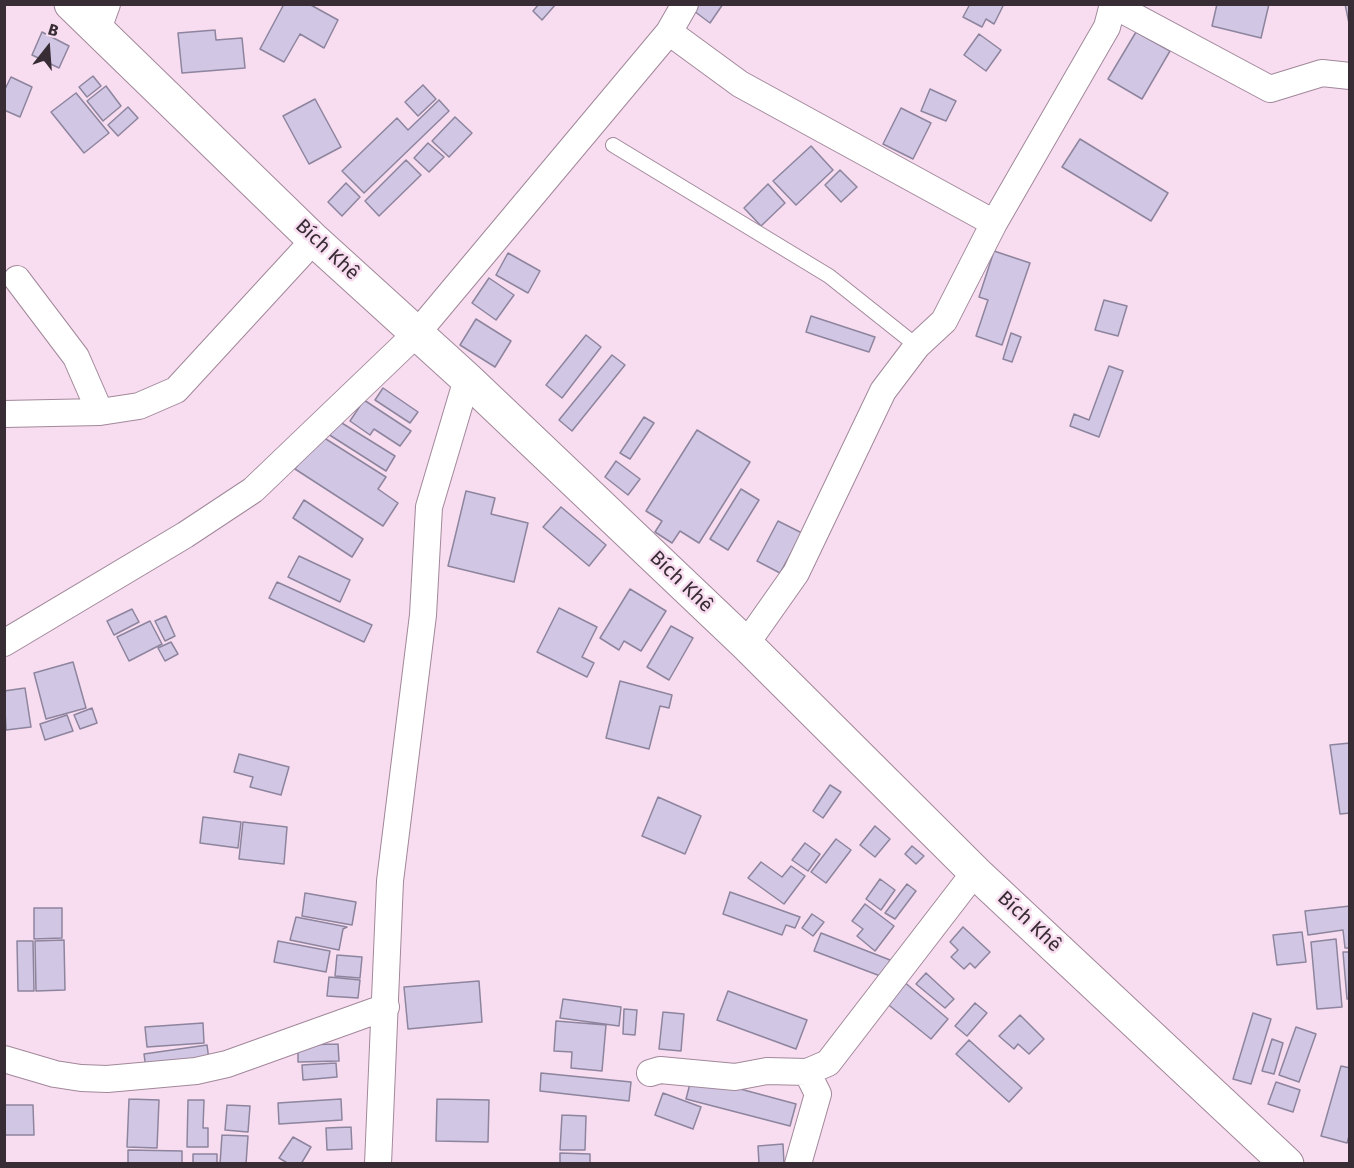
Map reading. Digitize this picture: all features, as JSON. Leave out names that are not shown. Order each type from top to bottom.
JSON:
[{"type":"main road","name":"Bích Khê","points":[[71,4],[103,17],[314,240],[467,378],[746,644],[975,872],[1287,1164]]},
{"type":"street","points":[[4,643],[185,535],[254,490],[418,332],[669,32],[685,4]]},
{"type":"street","points":[[746,644],[796,573],[883,391],[917,346],[944,321],[994,223],[1107,27],[1113,5],[1270,89],[1322,73],[1350,76]]},
{"type":"street","points":[[669,32],[740,84],[994,223]]},
{"type":"street","points":[[4,414],[100,412],[139,406],[176,390],[314,240]]},
{"type":"street","points":[[17,279],[76,357],[100,412]]},
{"type":"street","points":[[378,1164],[390,881],[423,615],[429,507],[467,378]]},
{"type":"street","points":[[650,1073],[660,1070],[735,1077],[767,1071],[807,1072],[828,1063],[975,872]]},
{"type":"street","points":[[4,1059],[55,1074],[81,1078],[107,1079],[196,1071],[227,1064],[386,1007]]},
{"type":"street","points":[[798,1164],[818,1094],[807,1072]]},
{"type":"lane","points":[[613,145],[830,276],[917,346]]},
{"type":"building","points":[[284,4],[309,4],[338,20],[324,48],[300,34],[284,62],[260,49]]},
{"type":"building","points":[[539,4],[556,4],[542,20],[533,11]]},
{"type":"building","points":[[699,4],[723,4],[710,23],[694,11]]},
{"type":"building","points":[[970,4],[1004,4],[994,24],[986,19],[982,27],[963,17]]},
{"type":"building","points":[[1217,4],[1269,4],[1261,38],[1212,26]]},
{"type":"building","points":[[1345,4],[1350,4],[1350,28]]},
{"type":"building","points":[[215,30],[216,40],[242,38],[245,68],[182,73],[178,33]]},
{"type":"building","points":[[42,32],[69,46],[59,68],[32,55]]},
{"type":"building","points":[[1136,32],[1170,51],[1142,99],[1108,79]]},
{"type":"building","points":[[979,34],[1001,50],[986,71],[964,55]]},
{"type":"building","points":[[93,76],[101,86],[87,97],[79,87]]},
{"type":"building","points":[[11,77],[32,87],[20,117],[4,110],[4,91]]},
{"type":"building","points":[[423,85],[436,99],[418,116],[405,102]]},
{"type":"building","points":[[106,86],[121,106],[103,121],[87,101]]},
{"type":"building","points":[[930,89],[956,101],[946,121],[921,111]]},
{"type":"building","points":[[76,93],[109,133],[84,153],[51,112]]},
{"type":"building","points":[[315,99],[341,147],[309,164],[283,116]]},
{"type":"building","points":[[439,100],[449,111],[364,193],[342,171],[397,118],[408,130]]},
{"type":"building","points":[[128,107],[138,118],[118,136],[108,125]]},
{"type":"building","points":[[901,108],[931,123],[913,159],[883,144]]},
{"type":"building","points":[[455,117],[472,133],[449,157],[432,141]]},
{"type":"building","points":[[1080,139],[1168,193],[1151,221],[1062,167]]},
{"type":"building","points":[[428,143],[444,157],[429,172],[414,158]]},
{"type":"building","points":[[811,146],[833,170],[796,205],[773,181]]},
{"type":"building","points":[[406,160],[421,175],[379,216],[365,201]]},
{"type":"building","points":[[840,170],[857,187],[841,202],[825,185]]},
{"type":"building","points":[[346,183],[360,197],[342,216],[328,202]]},
{"type":"building","points":[[768,184],[785,203],[761,226],[744,208]]},
{"type":"building","points":[[994,251],[1030,263],[1002,345],[976,336],[988,300],[979,297]]},
{"type":"building","points":[[508,253],[540,271],[528,293],[496,275]]},
{"type":"building","points":[[489,278],[514,295],[496,320],[472,303]]},
{"type":"building","points":[[1104,300],[1127,306],[1118,336],[1095,330]]},
{"type":"building","points":[[811,316],[875,337],[869,352],[806,332]]},
{"type":"building","points":[[476,319],[511,341],[495,367],[460,345]]},
{"type":"building","points":[[1011,333],[1021,337],[1012,362],[1003,359]]},
{"type":"building","points":[[586,335],[601,347],[562,398],[546,385]]},
{"type":"building","points":[[612,355],[625,365],[572,431],[559,420]]},
{"type":"building","points":[[1109,366],[1123,371],[1099,437],[1070,426],[1074,414],[1089,420]]},
{"type":"building","points":[[383,388],[418,412],[410,423],[375,400]]},
{"type":"building","points":[[364,400],[411,431],[400,446],[374,429],[370,435],[350,421]]},
{"type":"building","points":[[644,417],[654,423],[630,459],[620,453]]},
{"type":"building","points":[[337,420],[395,456],[386,471],[328,434]]},
{"type":"building","points":[[697,430],[750,462],[699,543],[680,531],[672,543],[655,532],[662,521],[646,511]]},
{"type":"building","points":[[318,434],[386,477],[378,489],[398,503],[383,526],[295,469]]},
{"type":"building","points":[[616,461],[640,479],[628,495],[605,477]]},
{"type":"building","points":[[741,489],[759,500],[728,550],[710,539]]},
{"type":"building","points":[[466,491],[495,498],[491,514],[528,523],[514,582],[448,566]]},
{"type":"building","points":[[304,500],[363,539],[352,557],[293,518]]},
{"type":"building","points":[[561,507],[606,545],[589,566],[543,527]]},
{"type":"building","points":[[778,521],[802,533],[780,573],[757,561]]},
{"type":"building","points":[[299,556],[350,580],[340,602],[288,577]]},
{"type":"building","points":[[277,582],[372,625],[364,642],[269,598]]},
{"type":"building","points":[[630,589],[666,611],[641,651],[624,641],[619,650],[600,638]]},
{"type":"building","points":[[559,608],[597,627],[582,657],[594,663],[587,677],[537,652]]},
{"type":"building","points":[[132,609],[139,622],[114,635],[107,621]]},
{"type":"building","points":[[166,616],[175,636],[165,641],[155,621]]},
{"type":"building","points":[[150,621],[162,644],[129,661],[117,637]]},
{"type":"building","points":[[671,626],[693,638],[669,680],[647,667]]},
{"type":"building","points":[[171,642],[178,654],[165,661],[158,648]]},
{"type":"building","points":[[73,662],[86,708],[46,719],[34,673]]},
{"type":"building","points":[[620,681],[672,695],[669,708],[660,706],[649,749],[606,738]]},
{"type":"building","points":[[25,688],[31,727],[6,730],[4,691]]},
{"type":"building","points":[[92,708],[97,723],[80,729],[74,715]]},
{"type":"building","points":[[67,715],[73,731],[45,740],[40,724]]},
{"type":"building","points":[[1350,743],[1350,813],[1340,814],[1330,745]]},
{"type":"building","points":[[239,754],[289,767],[281,795],[250,787],[253,777],[234,772]]},
{"type":"building","points":[[830,785],[841,792],[823,818],[813,811]]},
{"type":"building","points":[[658,797],[701,816],[685,854],[642,836]]},
{"type":"building","points":[[203,817],[241,822],[238,848],[200,843]]},
{"type":"building","points":[[243,822],[287,827],[284,864],[239,859]]},
{"type":"building","points":[[875,826],[890,839],[875,857],[860,845]]},
{"type":"building","points":[[836,839],[851,850],[826,883],[811,872]]},
{"type":"building","points":[[805,843],[820,854],[808,871],[792,860]]},
{"type":"building","points":[[912,846],[924,856],[916,864],[905,854]]},
{"type":"building","points":[[761,862],[782,877],[791,866],[805,876],[784,904],[748,878]]},
{"type":"building","points":[[880,879],[895,890],[881,910],[866,899]]},
{"type":"building","points":[[907,884],[916,891],[895,919],[885,913]]},
{"type":"building","points":[[730,892],[800,917],[795,928],[786,925],[782,935],[723,914]]},
{"type":"building","points":[[305,893],[356,902],[352,925],[302,916]]},
{"type":"building","points":[[865,904],[894,926],[875,951],[857,936],[863,929],[852,921]]},
{"type":"building","points":[[1350,906],[1350,948],[1345,948],[1343,930],[1308,935],[1305,911]]},
{"type":"building","points":[[34,908],[62,908],[62,938],[34,939]]},
{"type":"building","points":[[812,914],[824,922],[813,936],[802,928]]},
{"type":"building","points":[[296,917],[347,927],[343,929],[339,950],[290,940]]},
{"type":"building","points":[[963,927],[990,952],[975,968],[970,963],[964,969],[951,957],[958,950],[950,942]]},
{"type":"building","points":[[1302,932],[1306,962],[1277,965],[1273,935]]},
{"type":"building","points":[[821,933],[890,960],[883,977],[814,951]]},
{"type":"building","points":[[1336,939],[1342,1007],[1317,1009],[1311,942]]},
{"type":"building","points":[[64,940],[65,990],[36,991],[35,941]]},
{"type":"building","points":[[17,941],[33,941],[34,991],[18,991]]},
{"type":"building","points":[[278,941],[330,951],[326,972],[274,962]]},
{"type":"building","points":[[1343,952],[1350,952],[1350,998],[1347,999]]},
{"type":"building","points":[[337,955],[362,957],[360,978],[335,976]]},
{"type":"building","points":[[926,973],[954,999],[945,1008],[916,984]]},
{"type":"building","points":[[329,977],[360,980],[358,998],[327,996]]},
{"type":"building","points":[[479,981],[482,1022],[408,1029],[404,987]]},
{"type":"building","points":[[903,981],[948,1019],[931,1039],[885,1002]]},
{"type":"building","points":[[728,991],[807,1020],[796,1049],[717,1020]]},
{"type":"building","points":[[563,999],[621,1007],[619,1026],[560,1018]]},
{"type":"building","points":[[975,1003],[987,1013],[967,1036],[955,1026]]},
{"type":"building","points":[[624,1009],[637,1010],[635,1035],[623,1034]]},
{"type":"building","points":[[663,1012],[684,1014],[681,1051],[659,1049]]},
{"type":"building","points":[[1253,1013],[1271,1019],[1251,1084],[1233,1079]]},
{"type":"building","points":[[1020,1015],[1044,1039],[1029,1054],[1018,1044],[1014,1049],[999,1036]]},
{"type":"building","points":[[556,1021],[606,1025],[602,1071],[571,1068],[572,1052],[554,1051]]},
{"type":"building","points":[[203,1023],[204,1043],[147,1047],[145,1027]]},
{"type":"building","points":[[1296,1027],[1316,1034],[1299,1082],[1279,1075]]},
{"type":"building","points":[[1272,1039],[1283,1043],[1274,1074],[1262,1071]]},
{"type":"building","points":[[969,1040],[1022,1088],[1009,1102],[956,1054]]},
{"type":"building","points":[[338,1044],[339,1061],[298,1062],[298,1045]]},
{"type":"building","points":[[207,1045],[209,1060],[146,1069],[144,1054]]},
{"type":"building","points":[[336,1063],[337,1077],[303,1080],[302,1065]]},
{"type":"building","points":[[1341,1066],[1350,1068],[1350,1133],[1347,1143],[1321,1136]]},
{"type":"building","points":[[541,1073],[631,1082],[629,1101],[540,1091]]},
{"type":"building","points":[[692,1076],[796,1104],[790,1126],[686,1099]]},
{"type":"building","points":[[1276,1082],[1300,1090],[1293,1112],[1268,1104]]},
{"type":"building","points":[[663,1093],[701,1107],[693,1129],[655,1115]]},
{"type":"building","points":[[129,1099],[159,1100],[157,1148],[127,1147]]},
{"type":"building","points":[[341,1099],[342,1120],[279,1124],[278,1103]]},
{"type":"building","points":[[437,1099],[489,1100],[488,1142],[436,1141]]},
{"type":"building","points":[[188,1100],[204,1100],[203,1128],[208,1128],[208,1147],[187,1147]]},
{"type":"building","points":[[4,1105],[33,1105],[34,1135],[4,1135]]},
{"type":"building","points":[[227,1105],[250,1106],[248,1132],[225,1130]]},
{"type":"building","points":[[562,1115],[586,1116],[585,1150],[560,1150]]},
{"type":"building","points":[[351,1127],[352,1149],[327,1150],[326,1128]]},
{"type":"building","points":[[222,1135],[248,1136],[246,1164],[220,1164]]},
{"type":"building","points":[[293,1137],[311,1147],[301,1164],[289,1164],[279,1158]]},
{"type":"building","points":[[783,1144],[784,1164],[759,1164],[758,1146]]},
{"type":"building","points":[[128,1150],[182,1151],[182,1164],[128,1164]]},
{"type":"building","points":[[560,1153],[590,1154],[590,1164],[560,1164]]},
{"type":"building","points":[[193,1154],[217,1154],[217,1164],[193,1164]]}]
